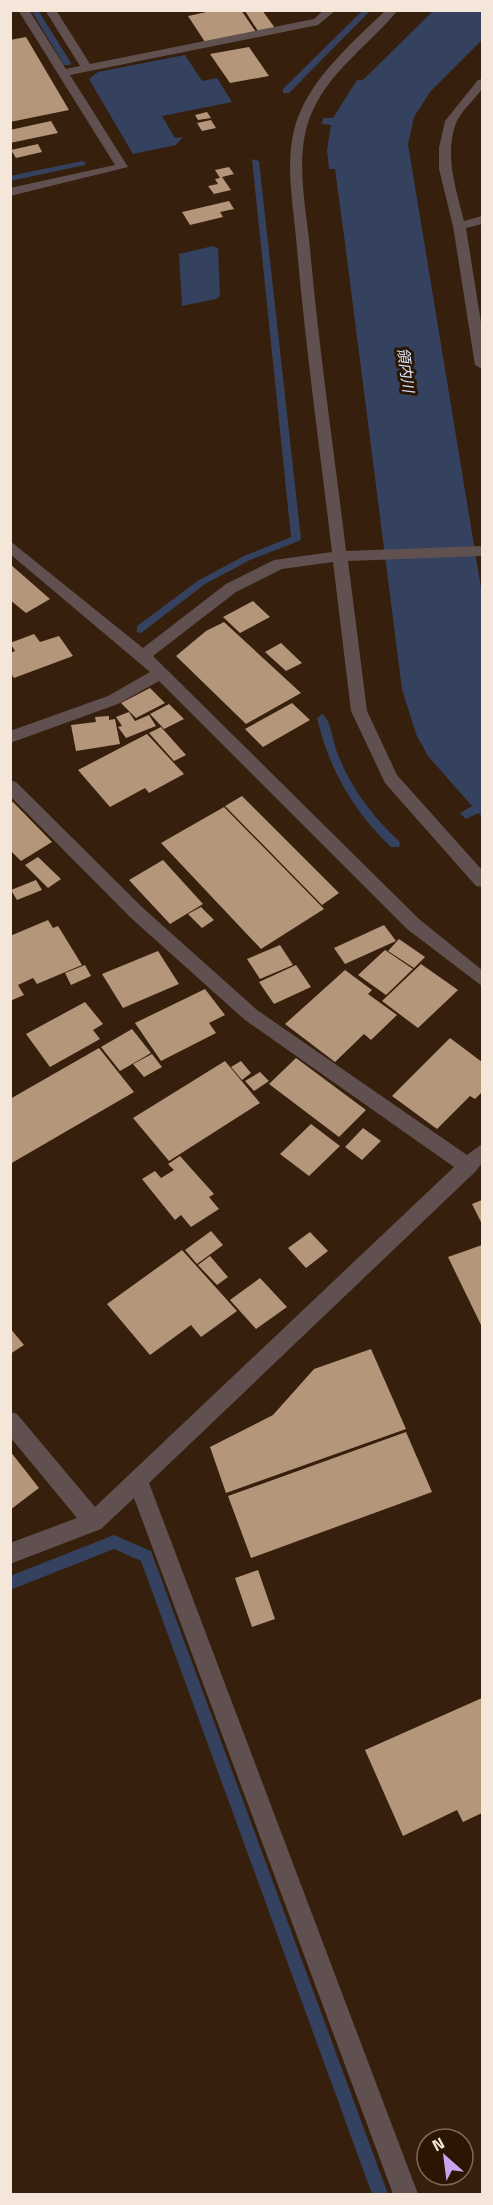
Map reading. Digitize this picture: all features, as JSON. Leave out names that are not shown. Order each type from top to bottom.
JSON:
[{"type":"street","points":[[10,192],[122,167],[23,10]]},
{"type":"street","points":[[50,10],[87,68]]},
{"type":"street","points":[[63,73],[318,21],[330,10]]},
{"type":"street","points":[[393,10],[341,60],[307,109],[299,133],[296,163],[308,298],[344,556],[359,711],[376,753],[391,779],[483,881]]},
{"type":"street","points":[[483,82],[451,121],[445,148],[445,169],[459,226],[483,365]]},
{"type":"street","points":[[459,226],[483,220]]},
{"type":"street","points":[[10,546],[143,656],[413,924],[483,979]]},
{"type":"street","points":[[143,656],[231,588],[279,564],[344,556],[483,551]]},
{"type":"street","points":[[10,737],[113,700],[160,673]]},
{"type":"street","points":[[10,786],[137,913],[251,1015],[468,1166]]},
{"type":"street","points":[[10,1554],[94,1522],[483,1152]]},
{"type":"street","points":[[10,1421],[94,1522]]},
{"type":"street","points":[[138,1481],[406,2194]]},
{"type":"water","name":"領内川","points":[[433,11],[482,11],[482,40],[430,92],[414,117],[408,144],[482,594],[482,817],[479,813],[466,819],[460,813],[472,806],[428,756],[416,734],[402,689],[335,169],[329,169],[327,150],[331,125],[322,124],[323,118],[333,118],[357,80],[363,80]]},
{"type":"water","points":[[185,55],[202,81],[217,78],[232,102],[162,116],[175,138],[183,137],[176,145],[133,154],[89,79],[98,72]]},
{"type":"water","points":[[213,246],[218,248],[220,296],[216,299],[182,306],[179,254]]},
{"type":"building","points":[[216,10],[241,10],[256,32],[205,42],[188,16]]},
{"type":"building","points":[[262,10],[275,28],[258,31],[245,11]]},
{"type":"building","points":[[26,37],[69,110],[10,122],[10,40]]},
{"type":"building","points":[[249,47],[269,76],[230,83],[210,54]]},
{"type":"building","points":[[207,112],[211,118],[198,120],[195,115]]},
{"type":"building","points":[[211,120],[216,128],[202,131],[197,123]]},
{"type":"building","points":[[51,121],[58,133],[10,143],[10,130]]},
{"type":"building","points":[[38,144],[42,152],[16,158],[11,150]]},
{"type":"building","points":[[229,167],[234,174],[222,177],[231,190],[214,194],[208,186],[218,184],[215,179],[220,178],[215,170]]},
{"type":"building","points":[[229,201],[234,209],[220,212],[223,217],[190,225],[182,212]]},
{"type":"building","points":[[10,564],[50,599],[26,613],[10,600]]},
{"type":"building","points":[[253,601],[270,617],[240,633],[223,617]]},
{"type":"building","points":[[224,622],[301,693],[246,724],[176,656],[206,631]]},
{"type":"building","points":[[34,634],[40,642],[59,636],[73,656],[14,678],[10,672],[10,653],[15,651],[10,643]]},
{"type":"building","points":[[281,643],[302,663],[286,671],[265,652]]},
{"type":"building","points":[[150,688],[165,703],[136,718],[121,703]]},
{"type":"building","points":[[292,703],[310,720],[263,747],[245,729]]},
{"type":"building","points":[[169,704],[184,719],[164,729],[150,714]]},
{"type":"building","points":[[129,712],[135,721],[149,715],[156,726],[126,738],[118,727],[122,726],[116,717]]},
{"type":"building","points":[[109,716],[109,720],[115,719],[120,744],[76,751],[71,725],[96,722],[95,717]]},
{"type":"building","points":[[161,727],[186,755],[174,761],[149,733]]},
{"type":"building","points":[[147,734],[184,774],[149,793],[145,788],[110,807],[78,770]]},
{"type":"building","points":[[242,796],[339,893],[322,905],[225,806]]},
{"type":"building","points":[[13,802],[52,842],[21,861],[10,850],[10,803]]},
{"type":"building","points":[[224,807],[324,909],[261,949],[161,843]]},
{"type":"building","points":[[38,857],[61,879],[48,888],[25,865]]},
{"type":"building","points":[[163,860],[203,904],[170,924],[129,880]]},
{"type":"building","points":[[36,880],[42,890],[17,900],[11,890]]},
{"type":"building","points":[[201,907],[214,920],[202,928],[188,914]]},
{"type":"building","points":[[48,920],[53,928],[58,926],[82,965],[37,984],[33,978],[18,985],[24,995],[10,1001],[10,936]]},
{"type":"building","points":[[384,925],[396,941],[345,964],[334,948]]},
{"type":"building","points":[[399,939],[425,957],[414,968],[388,951]]},
{"type":"building","points":[[280,945],[293,965],[260,979],[247,959]]},
{"type":"building","points":[[385,950],[413,969],[386,995],[358,975]]},
{"type":"building","points":[[158,951],[179,984],[123,1008],[102,974]]},
{"type":"building","points":[[421,964],[458,990],[418,1028],[382,1001]]},
{"type":"building","points":[[85,965],[91,976],[71,985],[65,973]]},
{"type":"building","points":[[296,965],[311,987],[274,1004],[259,982]]},
{"type":"building","points":[[345,970],[372,990],[368,994],[397,1015],[371,1040],[364,1034],[335,1062],[285,1024]]},
{"type":"building","points":[[205,989],[225,1015],[209,1023],[216,1033],[161,1061],[135,1023]]},
{"type":"building","points":[[85,1002],[103,1024],[93,1030],[100,1039],[50,1067],[26,1034]]},
{"type":"building","points":[[132,1029],[151,1053],[120,1071],[101,1047]]},
{"type":"building","points":[[450,1038],[482,1062],[482,1092],[475,1099],[470,1096],[437,1129],[392,1096]]},
{"type":"building","points":[[99,1048],[134,1092],[10,1164],[10,1099]]},
{"type":"building","points":[[152,1054],[162,1067],[144,1077],[133,1064]]},
{"type":"building","points":[[296,1058],[366,1110],[339,1137],[269,1084]]},
{"type":"building","points":[[225,1061],[260,1103],[169,1161],[133,1118]]},
{"type":"building","points":[[241,1061],[251,1073],[242,1080],[231,1067]]},
{"type":"building","points":[[260,1072],[269,1081],[254,1091],[245,1081]]},
{"type":"building","points":[[311,1124],[340,1146],[309,1176],[280,1154]]},
{"type":"building","points":[[363,1128],[381,1141],[362,1160],[345,1147]]},
{"type":"building","points":[[180,1156],[214,1194],[209,1197],[219,1209],[191,1227],[181,1215],[175,1220],[142,1179],[155,1171],[161,1178],[174,1170],[168,1164]]},
{"type":"building","points":[[482,1200],[482,1224],[472,1204]]},
{"type":"building","points":[[211,1231],[223,1245],[197,1264],[185,1250]]},
{"type":"building","points":[[310,1232],[328,1251],[306,1268],[288,1248]]},
{"type":"building","points":[[482,1245],[482,1327],[448,1257]]},
{"type":"building","points":[[182,1250],[237,1311],[201,1337],[191,1325],[150,1355],[107,1304]]},
{"type":"building","points":[[210,1256],[228,1277],[217,1285],[198,1265]]},
{"type":"building","points":[[260,1278],[287,1307],[256,1329],[230,1300]]},
{"type":"building","points":[[10,1328],[24,1345],[10,1354]]},
{"type":"building","points":[[371,1349],[406,1429],[226,1493],[210,1447],[273,1415],[314,1369]]},
{"type":"building","points":[[406,1432],[432,1492],[251,1558],[228,1496]]},
{"type":"building","points":[[10,1451],[39,1488],[10,1510]]},
{"type":"building","points":[[258,1570],[275,1619],[252,1627],[235,1578]]},
{"type":"building","points":[[482,1698],[482,1813],[463,1822],[457,1810],[403,1836],[365,1750]]},
{"type":"waterway","points":[[34,10],[67,63]]},
{"type":"waterway","points":[[286,91],[368,10]]},
{"type":"waterway","points":[[141,629],[202,582],[247,558],[296,539],[255,161]]},
{"type":"waterway","points":[[10,179],[82,163]]},
{"type":"waterway","points":[[322,718],[332,754],[348,787],[369,817],[395,844]]},
{"type":"waterway","points":[[10,1583],[114,1542],[146,1556],[380,2194]]}]
